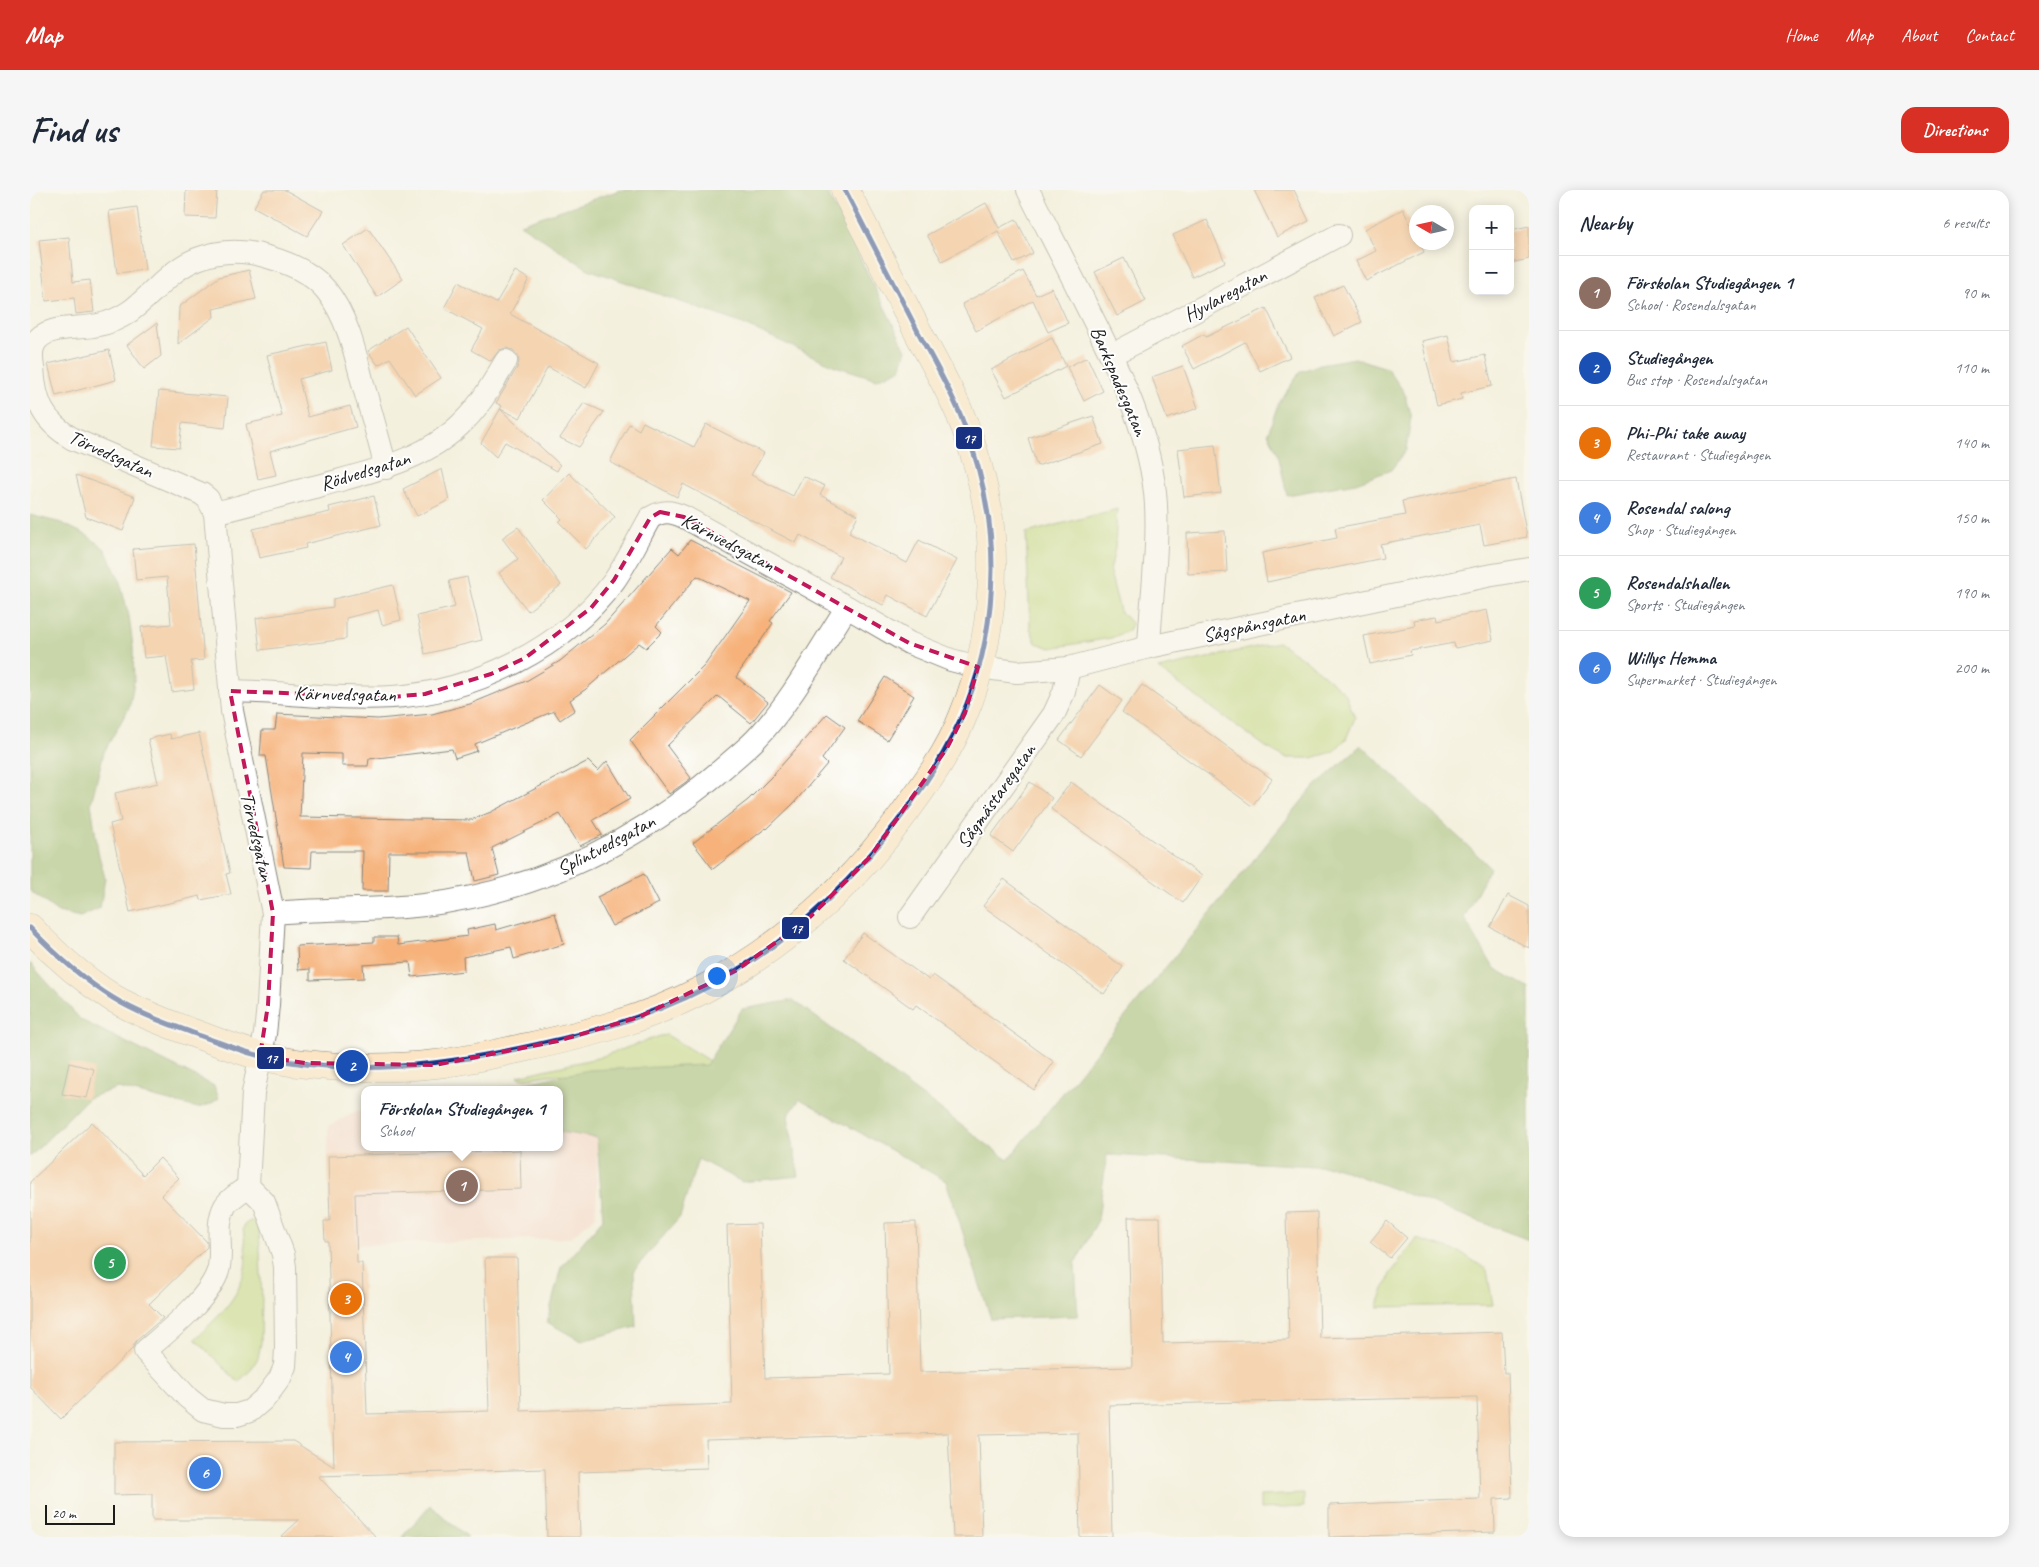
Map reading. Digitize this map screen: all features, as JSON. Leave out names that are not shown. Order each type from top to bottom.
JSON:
[{"type":"street","points":[[30,928],[48,948],[114,998],[161,1021],[260,1056],[289,1062],[333,1066],[435,1064],[558,1041],[608,1029],[659,1010],[711,985],[769,950],[805,922],[870,857],[910,805],[947,748],[965,714],[988,620],[992,568],[992,535],[986,496],[959,411],[845,190]]},
{"type":"street","name":"Barkspadesgatan","points":[[1028,190],[1112,355],[1133,405],[1144,439],[1155,493],[1156,523],[1150,647]]},
{"type":"street","name":"Hyvlaregatan","points":[[1112,355],[1339,235]]},
{"type":"street","name":"Törvedsgatan","points":[[248,1186],[251,1110],[268,1005],[273,913],[246,785],[230,691],[215,513],[208,499],[202,494],[73,439],[61,432],[48,420],[38,404],[34,384],[32,352],[34,344],[41,335],[48,331],[97,326],[112,322],[129,312],[181,267],[198,259],[237,251],[275,259],[296,267],[313,278],[326,291],[342,319],[353,346],[386,468]]},
{"type":"street","name":"Rödvedsgatan","points":[[215,513],[386,468],[416,456],[445,438],[464,421],[482,401],[506,361]]},
{"type":"street","name":"Kärnvedsgatan","points":[[230,691],[392,697],[425,694],[491,674],[525,658],[565,630],[591,608],[614,580],[650,518],[660,512],[673,512],[847,607],[908,643],[951,660],[978,667]]},
{"type":"street","name":"Sågspånsgatan","points":[[978,667],[1017,672],[1069,668],[1150,647],[1487,576],[1529,569]]},
{"type":"street","name":"Splintvedsgatan","points":[[273,913],[422,906],[467,898],[499,890],[572,866],[641,830],[705,784],[755,740],[778,713],[847,607]]},
{"type":"street","name":"Sågmästaregatan","points":[[910,917],[1054,714],[1064,692],[1069,668]]},
{"type":"street","points":[[248,1186],[264,1202],[283,1254],[285,1267],[285,1366],[280,1378],[266,1397],[250,1411],[238,1415],[224,1416],[203,1410],[188,1398],[145,1350],[171,1328],[210,1287],[217,1272],[220,1259],[220,1228],[225,1205],[248,1186]]},
{"type":"highlighted area","points":[[660,512],[684,517],[909,643],[978,667],[965,713],[947,748],[870,857],[805,922],[735,971],[639,1017],[558,1041],[435,1065],[305,1063],[260,1056],[268,1005],[273,913],[230,691],[391,697],[425,694],[491,674],[525,658],[591,608],[614,580],[650,518]]},
{"type":"shaded area","points":[[357,1111],[361,1112],[361,1151],[563,1151],[563,1130],[597,1136],[596,1216],[570,1238],[329,1246],[328,1126]]},
{"type":"green space","points":[[620,190],[826,190],[906,350],[900,369],[877,379],[835,366],[743,324],[588,269],[520,224]]},
{"type":"green space","points":[[1355,358],[1387,368],[1404,392],[1411,418],[1406,450],[1391,470],[1356,483],[1287,495],[1278,454],[1268,433],[1278,404],[1300,372],[1320,364]]},
{"type":"green space","points":[[1117,509],[1115,548],[1110,572],[1120,611],[1132,624],[1128,631],[1111,638],[1051,648],[1036,643],[1030,628],[1026,533]]},
{"type":"green space","points":[[30,515],[62,523],[88,536],[105,549],[119,579],[129,616],[133,647],[134,681],[130,706],[104,752],[91,803],[98,852],[105,878],[100,908],[80,917],[58,912],[30,891]]},
{"type":"green space","points":[[1278,642],[1306,660],[1345,693],[1355,718],[1346,739],[1333,752],[1312,758],[1286,758],[1266,747],[1158,669]]},
{"type":"green space","points":[[1361,745],[1490,867],[1464,918],[1494,968],[1529,988],[1529,1240],[1335,1167],[1107,1155],[1098,1220],[1075,1264],[1078,1316],[991,1319],[946,1181],[800,1099],[788,1116],[799,1176],[742,1182],[698,1159],[680,1217],[634,1270],[636,1327],[581,1341],[547,1322],[561,1267],[603,1219],[597,1138],[563,1132],[563,1086],[511,1086],[589,1070],[706,1065],[742,1009],[793,1000],[1008,1160],[1310,791]]},
{"type":"green space","points":[[30,963],[81,1020],[214,1086],[219,1098],[211,1104],[198,1108],[118,1088],[88,1098],[30,1157]]},
{"type":"green space","points":[[667,1035],[760,1092],[593,1073],[548,1075],[522,1079],[518,1076],[597,1058]]},
{"type":"green space","points":[[250,1221],[255,1221],[259,1226],[262,1299],[261,1343],[258,1358],[250,1371],[238,1382],[195,1339],[226,1307],[238,1289],[246,1262],[243,1228]]},
{"type":"green space","points":[[1417,1239],[1462,1253],[1487,1270],[1493,1305],[1377,1307],[1390,1274]]},
{"type":"green space","points":[[1304,1494],[1304,1507],[1260,1509],[1260,1496]]},
{"type":"green space","points":[[430,1505],[468,1537],[402,1537]]},
{"type":"building","points":[[186,190],[217,190],[215,218],[185,217]]},
{"type":"building","points":[[264,190],[285,190],[323,211],[307,236],[254,207]]},
{"type":"building","points":[[1254,190],[1294,190],[1309,221],[1277,237]]},
{"type":"building","points":[[986,203],[999,228],[1016,219],[1033,253],[1014,263],[998,231],[942,261],[927,235]]},
{"type":"building","points":[[137,207],[145,270],[117,273],[109,211]]},
{"type":"building","points":[[1403,209],[1409,222],[1409,250],[1423,250],[1424,252],[1366,281],[1356,261],[1376,251],[1365,229]]},
{"type":"building","points":[[1207,220],[1225,262],[1192,277],[1173,235]]},
{"type":"building","points":[[1529,226],[1529,259],[1514,262],[1514,229]]},
{"type":"building","points":[[368,228],[403,279],[377,297],[343,245]]},
{"type":"building","points":[[69,237],[73,282],[90,280],[94,312],[76,314],[74,298],[46,301],[39,240]]},
{"type":"building","points":[[1124,258],[1146,301],[1117,316],[1095,272]]},
{"type":"building","points":[[249,270],[256,299],[213,309],[214,317],[178,344],[179,307],[219,277]]},
{"type":"building","points":[[515,271],[529,279],[510,314],[599,363],[586,388],[548,367],[520,418],[500,409],[502,406],[496,403],[517,368],[519,362],[518,355],[513,350],[506,348],[499,350],[491,361],[471,350],[483,329],[444,308],[458,282],[496,303]]},
{"type":"building","points":[[1023,271],[1036,295],[1052,288],[1068,323],[1048,332],[1033,300],[976,331],[962,304]]},
{"type":"building","points":[[1343,285],[1362,322],[1334,336],[1315,298]]},
{"type":"building","points":[[1266,308],[1290,357],[1260,371],[1245,342],[1194,369],[1182,346],[1204,334],[1206,337]]},
{"type":"building","points":[[157,323],[161,356],[144,369],[127,345]]},
{"type":"building","points":[[406,326],[441,378],[415,395],[390,358],[378,365],[368,351]]},
{"type":"building","points":[[1448,335],[1454,362],[1485,355],[1492,386],[1461,393],[1462,399],[1437,405],[1422,341]]},
{"type":"building","points":[[1052,338],[1066,366],[1006,397],[991,370]]},
{"type":"building","points":[[326,342],[332,370],[299,379],[308,417],[350,406],[356,427],[270,451],[276,475],[258,479],[246,424],[282,416],[267,355]]},
{"type":"building","points":[[109,350],[116,380],[56,396],[48,364]]},
{"type":"building","points":[[1087,357],[1103,391],[1084,401],[1067,367]]},
{"type":"building","points":[[1183,366],[1198,408],[1167,419],[1152,377]]},
{"type":"building","points":[[159,391],[228,397],[225,428],[182,423],[179,448],[153,446]]},
{"type":"building","points":[[584,403],[604,412],[579,447],[560,438]]},
{"type":"building","points":[[500,409],[560,465],[557,471],[505,442],[496,457],[481,443]]},
{"type":"building","points":[[1093,416],[1103,444],[1037,466],[1028,438]]},
{"type":"building","points":[[643,422],[694,447],[706,424],[764,453],[751,475],[793,496],[803,476],[825,486],[820,495],[858,515],[849,533],[907,563],[919,540],[957,560],[927,616],[888,595],[883,605],[830,577],[841,557],[800,535],[796,543],[683,484],[677,497],[610,462],[629,424],[639,430]]},
{"type":"building","points":[[1215,445],[1221,493],[1184,497],[1178,449]]},
{"type":"building","points":[[442,469],[449,500],[417,516],[403,489]]},
{"type":"building","points":[[569,473],[615,517],[586,549],[559,522],[562,519],[543,500]]},
{"type":"building","points":[[76,475],[135,497],[123,531],[86,517]]},
{"type":"building","points":[[1516,479],[1527,537],[1484,545],[1480,525],[1380,544],[1383,558],[1267,582],[1262,553],[1337,538],[1335,528],[1405,515],[1402,501]]},
{"type":"building","points":[[374,496],[381,525],[305,544],[306,548],[259,558],[253,529],[330,512],[329,507]]},
{"type":"building","points":[[518,527],[561,585],[528,611],[499,573],[518,559],[502,538]]},
{"type":"building","points":[[1225,531],[1227,572],[1188,574],[1187,533]]},
{"type":"building","points":[[690,540],[791,592],[770,621],[773,623],[736,677],[768,702],[751,723],[718,696],[667,746],[691,778],[669,794],[630,740],[705,665],[750,601],[697,576],[656,626],[662,632],[646,648],[639,643],[586,689],[570,700],[575,710],[560,720],[554,711],[475,744],[477,751],[455,758],[452,749],[369,759],[368,766],[342,766],[342,754],[303,753],[300,817],[471,820],[491,812],[588,761],[598,771],[607,761],[630,799],[593,820],[602,835],[580,846],[560,814],[492,848],[499,875],[475,881],[469,852],[389,852],[388,891],[362,891],[363,851],[312,851],[311,868],[284,867],[266,756],[260,756],[262,730],[275,730],[277,714],[378,719],[432,714],[470,704],[526,681],[560,661],[605,624],[672,548],[679,554]]},
{"type":"building","points":[[194,544],[204,660],[191,661],[194,689],[172,692],[166,656],[144,658],[141,627],[171,624],[167,577],[136,580],[133,549]]},
{"type":"building","points":[[467,577],[482,640],[425,654],[417,616],[455,607],[449,581]]},
{"type":"building","points":[[393,585],[401,620],[382,625],[378,610],[346,618],[346,639],[260,650],[256,618],[333,607],[333,599]]},
{"type":"building","points":[[1487,610],[1493,640],[1455,648],[1454,643],[1410,651],[1411,655],[1370,664],[1364,636],[1415,626],[1414,620],[1437,616],[1438,620]]},
{"type":"building","points":[[885,677],[914,696],[887,740],[857,721]]},
{"type":"building","points":[[1100,685],[1122,701],[1081,756],[1059,740]]},
{"type":"building","points":[[1142,685],[1272,779],[1252,806],[1122,712]]},
{"type":"building","points":[[827,714],[845,727],[822,759],[827,764],[794,803],[767,829],[713,869],[693,843],[748,800]]},
{"type":"building","points":[[199,733],[230,873],[226,874],[231,894],[201,900],[200,896],[130,912],[110,824],[121,821],[115,793],[158,783],[148,739],[170,734],[171,739]]},
{"type":"building","points":[[1030,782],[1052,798],[1013,852],[991,836]]},
{"type":"building","points":[[1071,782],[1202,876],[1183,903],[1051,809]]},
{"type":"building","points":[[644,874],[659,903],[612,926],[597,897]]},
{"type":"building","points":[[1004,879],[1123,967],[1104,994],[983,906]]},
{"type":"building","points":[[1508,895],[1529,906],[1529,948],[1490,927]]},
{"type":"building","points":[[555,913],[564,944],[514,959],[511,947],[463,957],[464,971],[412,977],[410,962],[363,965],[364,978],[310,980],[310,969],[298,970],[297,946],[374,942],[374,937],[397,937],[398,945],[468,936],[467,930],[495,924],[496,930]]},
{"type":"building","points":[[863,933],[929,980],[933,975],[1054,1062],[1034,1090],[916,1005],[913,1009],[844,959]]},
{"type":"building","points":[[69,1063],[94,1069],[87,1098],[62,1094]]},
{"type":"building","points":[[92,1122],[143,1175],[160,1158],[179,1178],[161,1195],[207,1242],[207,1247],[149,1304],[163,1318],[136,1341],[132,1349],[61,1419],[30,1387],[30,1182]]},
{"type":"building","points":[[520,1151],[521,1189],[355,1194],[357,1263],[362,1263],[367,1414],[489,1411],[485,1258],[517,1258],[521,1411],[732,1404],[727,1225],[760,1224],[765,1378],[889,1374],[885,1223],[916,1222],[920,1372],[1132,1367],[1128,1217],[1160,1217],[1163,1343],[1289,1340],[1286,1213],[1317,1212],[1320,1338],[1502,1332],[1504,1373],[1508,1373],[1512,1498],[1494,1499],[1495,1532],[1329,1537],[1329,1505],[1480,1499],[1477,1397],[1109,1405],[1112,1537],[1080,1537],[1078,1433],[979,1435],[982,1537],[953,1537],[948,1433],[706,1440],[707,1468],[578,1472],[580,1537],[547,1537],[545,1469],[318,1476],[376,1537],[281,1537],[299,1520],[152,1520],[152,1494],[114,1495],[114,1442],[293,1441],[334,1467],[328,1241],[325,1241],[324,1221],[330,1221],[328,1156]]},
{"type":"building","points":[[1387,1221],[1407,1238],[1390,1258],[1370,1242]]},
{"type":"transit line","name":"17","points":[[30,928],[59,957],[90,983],[123,1004],[154,1018],[245,1052],[261,1056],[295,1063],[364,1067],[433,1063],[501,1052],[586,1033],[636,1017],[684,998],[731,974],[778,942],[821,906],[861,866],[897,822],[919,793],[954,734],[978,672],[990,605],[992,569],[990,529],[984,490],[960,414],[845,190]]},
{"type":"place","name":"Studiegången","points":[[352,1066]]},
{"type":"place","name":"Förskolan Studiegången 1","points":[[462,1186]]},
{"type":"place","name":"Rosendalshallen","points":[[110,1263]]},
{"type":"place","name":"Phi-Phi take away","points":[[346,1299]]},
{"type":"place","name":"Rosendal salong","points":[[346,1357]]},
{"type":"place","name":"Willys Hemma","points":[[205,1473]]}]
